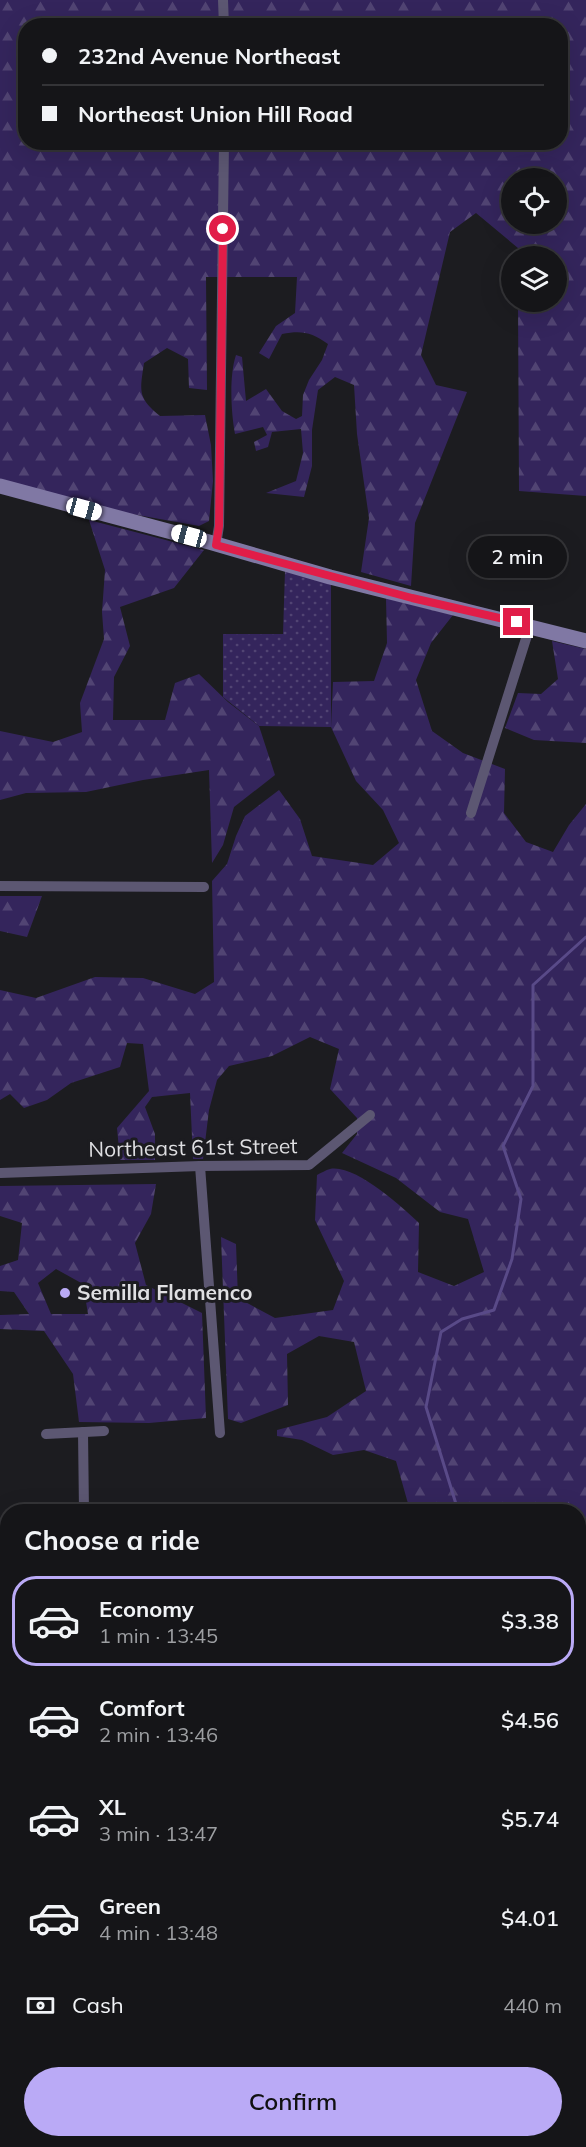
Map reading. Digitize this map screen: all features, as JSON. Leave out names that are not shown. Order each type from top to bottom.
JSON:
[{"type":"street","points":[[223,0],[224,18]]},
{"type":"street","points":[[216,545],[219,526],[224,150]]},
{"type":"street","points":[[0,486],[393,593],[586,641]]},
{"type":"street","points":[[471,813],[530,626]]},
{"type":"street","points":[[0,886],[204,887]]},
{"type":"street","name":"Northeast 61st Street","points":[[0,1173],[200,1166],[309,1165],[370,1115]]},
{"type":"street","points":[[200,1166],[220,1433]]},
{"type":"street","points":[[46,1434],[104,1431]]},
{"type":"street","points":[[83,1432],[84,1504]]},
{"type":"green space","points":[[0,0],[586,0],[586,496],[519,491],[518,312],[567,312],[567,246],[516,246],[501,234],[567,234],[567,168],[501,168],[501,234],[476,213],[450,232],[421,355],[436,385],[467,392],[415,523],[411,586],[361,572],[369,518],[357,434],[354,385],[335,377],[318,390],[312,430],[312,466],[304,497],[266,493],[296,481],[303,453],[301,429],[272,432],[268,447],[256,451],[254,442],[267,435],[263,427],[235,434],[231,394],[236,355],[242,357],[246,401],[266,389],[282,411],[296,419],[302,416],[303,395],[328,344],[317,337],[301,332],[289,333],[282,334],[269,359],[259,353],[276,326],[295,313],[297,277],[206,277],[207,390],[189,388],[188,359],[167,348],[144,363],[142,393],[147,404],[160,416],[205,415],[211,445],[213,481],[209,521],[199,526],[42,498],[0,486]]},
{"type":"green space","points":[[89,520],[204,550],[174,588],[120,607],[130,646],[114,677],[113,720],[165,720],[175,683],[199,674],[228,702],[259,726],[275,775],[234,807],[223,845],[212,863],[209,770],[86,792],[26,793],[0,800],[0,731],[53,742],[82,732],[80,703],[104,639],[102,612],[105,570]]},
{"type":"green space","points":[[285,571],[331,583],[331,727],[259,726],[223,697],[223,634],[283,634]]},
{"type":"green space","points":[[386,598],[453,615],[431,643],[416,680],[432,731],[463,753],[505,769],[504,813],[526,842],[553,852],[569,825],[586,804],[586,1504],[408,1504],[396,1461],[364,1450],[333,1455],[302,1440],[277,1436],[277,1430],[327,1417],[366,1391],[354,1342],[319,1336],[287,1354],[288,1405],[241,1423],[228,1419],[221,1237],[236,1244],[238,1298],[275,1318],[333,1310],[344,1281],[315,1220],[317,1175],[330,1169],[352,1173],[378,1188],[419,1223],[418,1272],[454,1286],[484,1272],[468,1219],[440,1212],[396,1178],[342,1153],[357,1134],[357,1118],[330,1089],[339,1049],[310,1037],[272,1056],[229,1066],[217,1080],[209,1110],[203,1159],[193,1159],[190,1093],[152,1097],[145,1107],[155,1134],[155,1160],[120,1160],[117,1128],[149,1091],[143,1044],[127,1043],[120,1067],[71,1083],[47,1100],[24,1108],[10,1094],[0,1100],[0,990],[36,998],[95,977],[143,978],[195,994],[214,982],[212,881],[227,864],[245,816],[279,790],[300,819],[312,856],[373,865],[399,843],[383,810],[356,781],[331,727],[333,682],[374,681],[387,643]]},
{"type":"green space","points":[[552,641],[586,649],[586,743],[534,740],[505,728],[518,693],[541,694],[558,679]]},
{"type":"green space","points":[[0,896],[42,896],[27,937],[0,931]]},
{"type":"green space","points":[[156,1184],[151,1214],[135,1243],[146,1285],[202,1313],[206,1418],[149,1423],[79,1422],[73,1374],[44,1331],[0,1329],[0,1315],[29,1314],[14,1292],[0,1291],[0,1266],[18,1260],[22,1223],[0,1216],[0,1186]],"holes":[[[56,1269],[83,1284],[88,1314],[51,1314],[38,1283]]]},
{"type":"waterway","points":[[456,1504],[426,1407],[441,1332],[462,1319],[494,1310],[512,1259],[521,1199],[503,1146],[533,1086],[533,985],[586,937]]},
{"type":"place","name":"Semilla Flamenco","points":[[65,1293]]},
{"type":"route","points":[[223,229],[219,526],[216,545],[412,598],[517,622]]}]
